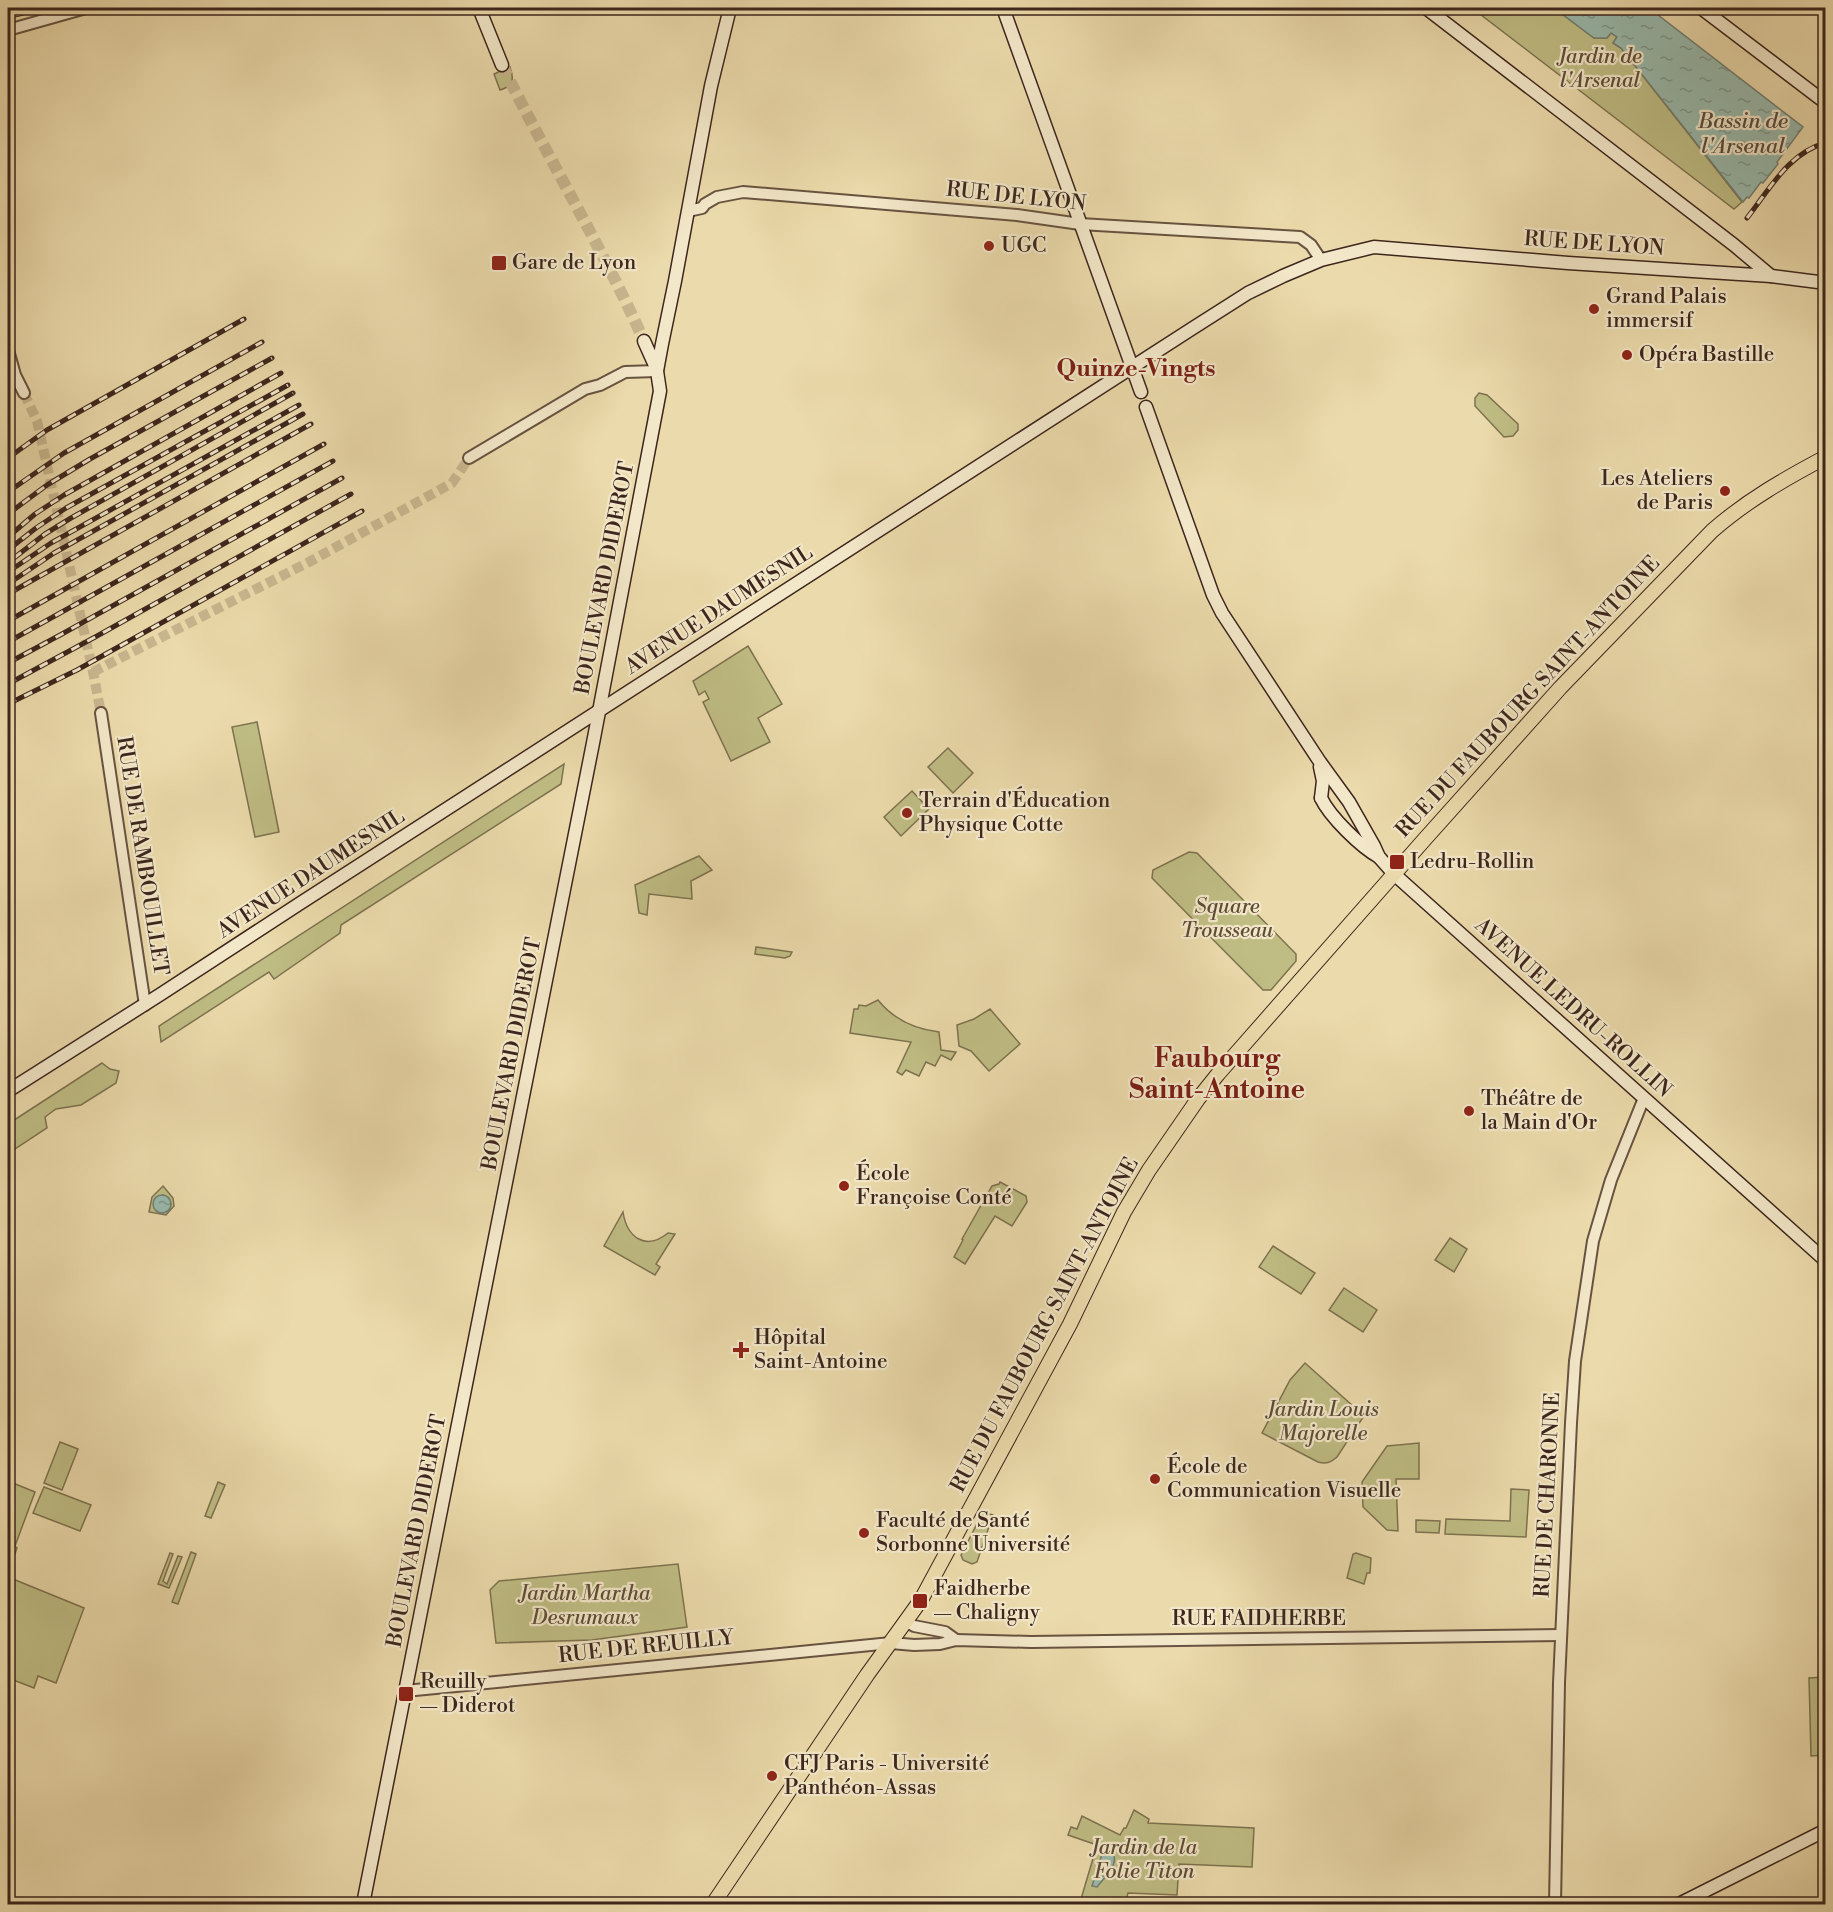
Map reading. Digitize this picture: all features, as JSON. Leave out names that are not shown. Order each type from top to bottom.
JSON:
[{"type":"main road","points":[[8,11],[21,8]]},
{"type":"main road","points":[[479,8],[502,65]]},
{"type":"main road","name":"BOULEVARD DIDEROT","points":[[363,1905],[599,711],[660,391],[657,371],[711,86],[730,8]]},
{"type":"main road","points":[[1003,8],[1141,392]]},
{"type":"main road","points":[[1426,8],[1734,245],[1770,276]]},
{"type":"main road","points":[[1701,8],[1826,103]]},
{"type":"main road","name":"RUE DE LYON","points":[[1374,247],[1826,282]]},
{"type":"main road","name":"AVENUE DAUMESNIL","points":[[8,1091],[145,1005],[1248,293],[1321,260],[1374,247]]},
{"type":"main road","points":[[644,341],[657,371]]},
{"type":"main road","name":"AVENUE LEDRU-ROLLIN","points":[[1146,407],[1213,595],[1222,613],[1347,799],[1379,857],[1394,874],[1826,1261]]},
{"type":"main road","name":"RUE DU FAUBOURG SAINT-ANTOINE","points":[[713,1905],[867,1675],[921,1600],[1070,1324],[1112,1234],[1149,1170],[1198,1099],[1394,874],[1581,665],[1712,531],[1740,508],[1790,476],[1826,457]]},
{"type":"main road","name":"AVENUE LEDRU-ROLLIN","points":[[1320,762],[1323,781],[1321,798]]},
{"type":"main road","points":[[1333,816],[1342,812],[1347,799],[1327,795],[1321,798],[1333,816],[1369,851],[1379,857]]},
{"type":"main road","points":[[1679,1905],[1826,1830]]},
{"type":"street","points":[[8,30],[86,8]]},
{"type":"street","name":"RUE DE LYON","points":[[688,211],[702,208],[717,197],[743,192],[1017,215],[1080,224],[1300,237],[1311,245],[1321,260]]},
{"type":"street","points":[[8,350],[11,378],[24,393]]},
{"type":"street","points":[[469,458],[585,389],[600,385],[626,372],[657,371]]},
{"type":"street","name":"RUE DE RAMBOUILLET","points":[[101,713],[145,1005]]},
{"type":"street","name":"RUE DE CHARONNE","points":[[1555,1905],[1561,1635],[1570,1423],[1575,1361],[1593,1241],[1611,1180],[1644,1098]]},
{"type":"street","name":"RUE FAIDHERBE","points":[[908,1618],[914,1626],[945,1632],[956,1640]]},
{"type":"street","name":"RUE FAIDHERBE","points":[[891,1643],[929,1644],[956,1640],[1031,1642],[1561,1635]]},
{"type":"street","name":"RUE DE REUILLY","points":[[405,1691],[891,1643]]},
{"type":"green space","name":"Jardin de l'Arsenal","points":[[1472,8],[1554,8],[1594,38],[1607,38],[1611,33],[1617,37],[1613,43],[1621,48],[1742,202],[1734,209]]},
{"type":"green space","points":[[510,67],[512,81],[500,90],[494,74]]},
{"type":"green space","points":[[1479,393],[1487,395],[1518,424],[1518,430],[1513,436],[1504,437],[1475,406],[1475,398]]},
{"type":"green space","points":[[748,646],[782,704],[758,718],[770,742],[731,761],[703,702],[709,699],[705,691],[699,695],[693,681]]},
{"type":"green space","points":[[257,722],[279,832],[255,837],[232,727]]},
{"type":"green space","points":[[948,748],[973,773],[953,793],[928,767]]},
{"type":"green space","points":[[564,764],[561,784],[341,925],[340,933],[274,979],[269,972],[161,1042],[159,1026]]},
{"type":"green space","name":"Terrain d'Éducation Physique Cotte","points":[[912,791],[929,809],[901,836],[884,817]]},
{"type":"green space","name":"Square Trousseau","points":[[1189,852],[1197,853],[1296,954],[1296,961],[1271,990],[1263,990],[1152,878],[1153,870]]},
{"type":"green space","points":[[699,856],[712,870],[691,881],[692,899],[649,894],[647,915],[639,913],[635,885]]},
{"type":"green space","points":[[756,947],[792,952],[785,958],[755,954]]},
{"type":"green space","points":[[878,1000],[891,1013],[905,1022],[921,1029],[939,1032],[941,1050],[956,1052],[951,1060],[941,1055],[935,1066],[926,1062],[919,1076],[906,1070],[902,1075],[897,1072],[911,1042],[850,1033],[854,1009],[858,1009],[859,1005],[866,1006]]},
{"type":"green space","points":[[990,1009],[1020,1044],[989,1071],[971,1051],[959,1046],[957,1025],[974,1019]]},
{"type":"green space","points":[[102,1063],[110,1069],[119,1071],[116,1083],[81,1105],[56,1109],[45,1117],[47,1128],[9,1153],[8,1124]]},
{"type":"green space","points":[[1000,1182],[1026,1196],[1027,1202],[1012,1226],[995,1216],[965,1264],[954,1257],[992,1186]]},
{"type":"green space","points":[[163,1186],[173,1198],[174,1206],[166,1215],[149,1212],[152,1197]],"holes":[[[163,1195],[169,1198],[171,1204],[169,1210],[163,1213],[155,1208],[158,1197]]]},
{"type":"green space","points":[[623,1212],[629,1229],[639,1239],[652,1241],[668,1233],[675,1234],[656,1264],[660,1267],[655,1275],[604,1246]]},
{"type":"green space","points":[[1450,1238],[1467,1249],[1454,1272],[1435,1260]]},
{"type":"green space","points":[[1273,1246],[1315,1273],[1301,1294],[1259,1267]]},
{"type":"green space","points":[[1344,1288],[1377,1310],[1363,1332],[1329,1310]]},
{"type":"green space","name":"Jardin Louis Majorelle","points":[[1305,1363],[1364,1416],[1337,1457],[1328,1463],[1318,1462],[1262,1433],[1290,1380]]},
{"type":"green space","points":[[60,1442],[78,1449],[62,1490],[44,1483]]},
{"type":"green space","points":[[1419,1443],[1419,1479],[1396,1479],[1398,1531],[1387,1530],[1363,1507],[1362,1482],[1387,1446]]},
{"type":"green space","points":[[8,1481],[35,1492],[15,1546],[17,1548],[8,1574]]},
{"type":"green space","points":[[218,1482],[225,1485],[211,1518],[205,1516]]},
{"type":"green space","points":[[44,1487],[91,1505],[80,1531],[33,1513]]},
{"type":"green space","points":[[1511,1489],[1529,1490],[1526,1537],[1445,1534],[1446,1519],[1510,1521]]},
{"type":"green space","points":[[983,1512],[993,1515],[977,1562],[972,1564],[963,1560],[961,1555]]},
{"type":"green space","points":[[1416,1520],[1440,1521],[1439,1533],[1416,1532]]},
{"type":"green space","points":[[191,1552],[196,1554],[178,1604],[172,1602]]},
{"type":"green space","points":[[170,1553],[173,1554],[163,1581],[167,1584],[178,1556],[182,1557],[169,1588],[158,1584]]},
{"type":"green space","points":[[1353,1554],[1371,1558],[1370,1573],[1367,1573],[1364,1584],[1347,1578]]},
{"type":"green space","name":"Jardin Martha Desrumaux","points":[[678,1564],[687,1627],[592,1640],[496,1643],[490,1590],[499,1581]]},
{"type":"green space","points":[[8,1577],[84,1608],[56,1683],[38,1676],[34,1688],[8,1678]]},
{"type":"green space","points":[[1825,1677],[1825,1755],[1811,1756],[1809,1678]]},
{"type":"green space","name":"Jardin de la Folie Titon","points":[[1134,1810],[1149,1819],[1148,1823],[1254,1828],[1252,1867],[1179,1864],[1177,1895],[1128,1893],[1125,1904],[1100,1904],[1081,1899],[1097,1845],[1068,1835],[1071,1827],[1077,1829],[1082,1816],[1120,1835],[1126,1828]]},
{"type":"water","name":"Bassin de l'Arsenal","points":[[1554,8],[1649,8],[1803,127],[1763,183],[1761,182],[1743,202],[1621,48],[1613,43],[1617,37],[1611,33],[1607,38],[1594,38]]},
{"type":"water","points":[[162,1195],[168,1198],[171,1204],[168,1210],[162,1213],[156,1210],[153,1204],[156,1198]]},
{"type":"water","points":[[1105,1845],[1114,1856],[1113,1866],[1097,1887],[1092,1886]]},
{"type":"tunnel","points":[[502,65],[611,271],[644,341]]},
{"type":"tunnel","points":[[24,393],[37,421],[101,713]]},
{"type":"tunnel","points":[[93,672],[309,562],[452,483],[469,458]]},
{"type":"railway","points":[[1747,218],[1791,163],[1813,148],[1826,143]]},
{"type":"railway","points":[[8,458],[47,430],[244,319]]},
{"type":"railway","points":[[8,492],[64,453],[262,342]]},
{"type":"railway","points":[[8,514],[47,485],[90,459],[272,358]]},
{"type":"railway","points":[[8,537],[35,514],[64,495],[281,373]]},
{"type":"railway","points":[[8,550],[66,508],[288,385]]},
{"type":"railway","points":[[14,558],[45,534],[71,518],[293,393]]},
{"type":"railway","points":[[8,572],[51,543],[299,405]]},
{"type":"railway","points":[[8,584],[54,553],[303,414]]},
{"type":"railway","points":[[8,594],[311,424]]},
{"type":"railway","points":[[8,621],[324,444]]},
{"type":"railway","points":[[8,642],[333,461]]},
{"type":"railway","points":[[8,663],[342,478]]},
{"type":"railway","points":[[8,684],[351,494]]},
{"type":"railway","points":[[8,704],[77,670],[362,511]]},
{"type":"place","name":"UGC","points":[[989,246]]},
{"type":"place","name":"Gare de Lyon","points":[[499,263]]},
{"type":"place","name":"Grand Palais immersif","points":[[1594,309]]},
{"type":"place","name":"Opéra Bastille","points":[[1627,355]]},
{"type":"place","name":"Les Ateliers de Paris","points":[[1725,491]]},
{"type":"place","name":"Terrain d'Éducation Physique Cotte","points":[[907,813]]},
{"type":"place","name":"Ledru-Rollin","points":[[1397,862]]},
{"type":"place","name":"Théâtre de la Main d'Or","points":[[1469,1111]]},
{"type":"place","name":"École Françoise Conté","points":[[844,1186]]},
{"type":"place","name":"Hôpital Saint-Antoine","points":[[741,1350]]},
{"type":"place","name":"École de Communication Visuelle","points":[[1155,1479]]},
{"type":"place","name":"Faculté de Santé Sorbonne Université","points":[[864,1533]]},
{"type":"place","name":"Faidherbe — Chaligny","points":[[920,1601]]},
{"type":"place","name":"Reuilly — Diderot","points":[[406,1694]]},
{"type":"place","name":"CFJ Paris - Université Panthéon-Assas","points":[[772,1776]]},
{"type":"district","name":"Quinze-Vingts","points":[[1136,369]]},
{"type":"district","name":"Faubourg Saint-Antoine","points":[[1217,1074]]}]
